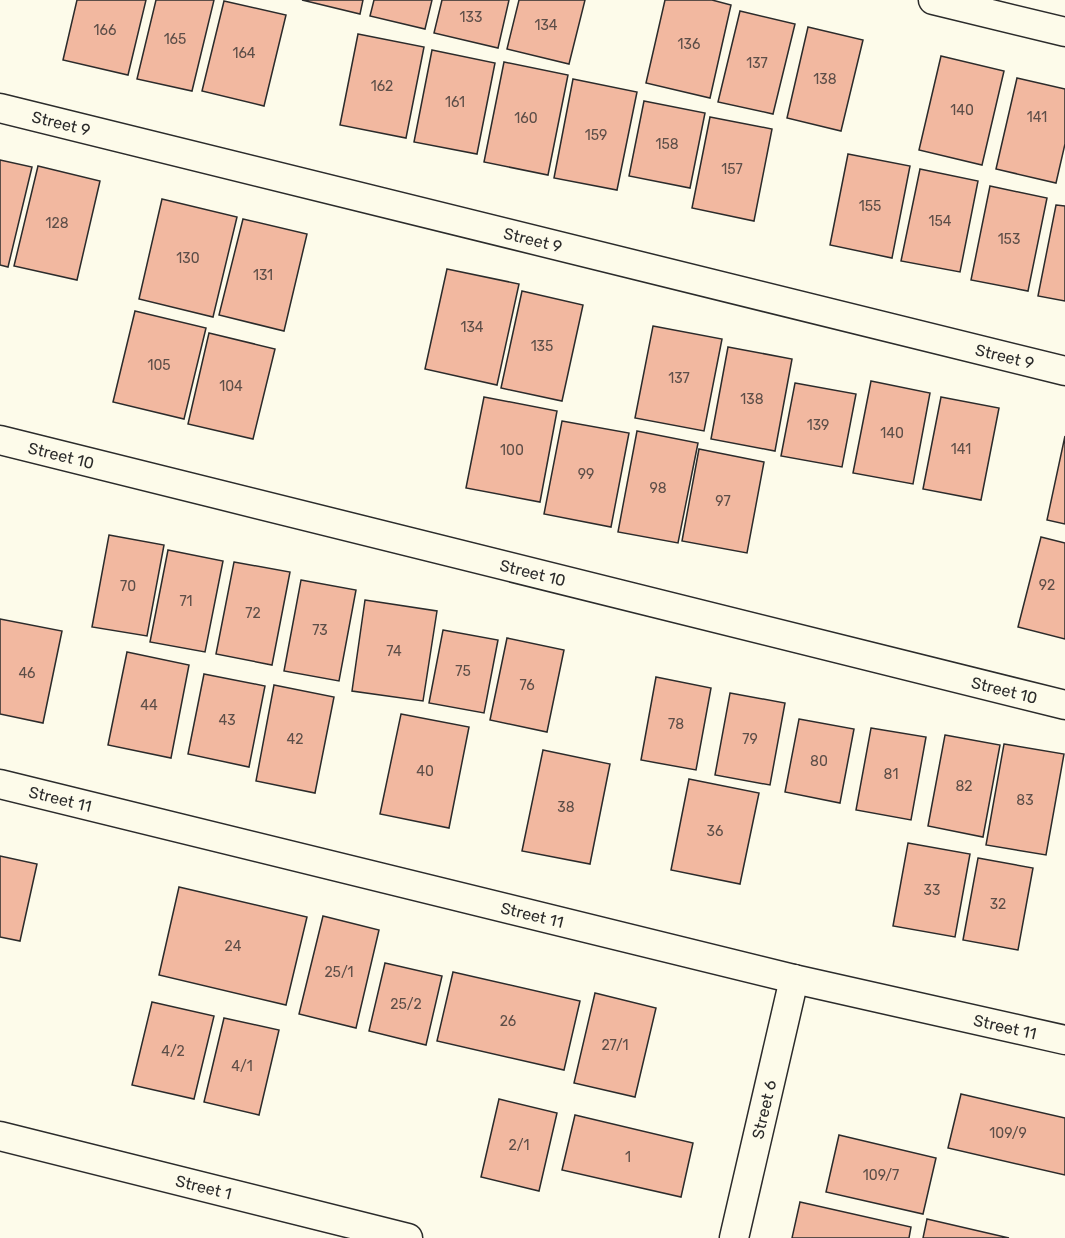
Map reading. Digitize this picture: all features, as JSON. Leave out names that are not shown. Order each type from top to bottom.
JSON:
[{"type":"street","points":[[933,0],[1065,32]]},
{"type":"street","name":"Street 9","points":[[0,108],[1065,371]]},
{"type":"street","name":"Street 10","points":[[0,440],[1065,705]]},
{"type":"street","name":"Street 11","points":[[0,784],[794,979],[1065,1040]]},
{"type":"street","name":"Street 6","points":[[734,1238],[794,979]]},
{"type":"street","name":"Street 1","points":[[0,1136],[408,1238]]},
{"type":"building","points":[[77,0],[146,0],[128,75],[63,60]]},
{"type":"building","points":[[156,0],[214,0],[192,91],[137,79]]},
{"type":"building","points":[[302,0],[363,0],[360,14]]},
{"type":"building","points":[[374,0],[432,0],[425,29],[370,16]]},
{"type":"building","points":[[442,0],[509,0],[498,48],[434,33]]},
{"type":"building","points":[[519,0],[585,0],[569,64],[507,49]]},
{"type":"building","points":[[665,0],[712,0],[731,5],[710,98],[646,83]]},
{"type":"building","points":[[224,1],[286,15],[264,106],[202,91]]},
{"type":"building","points":[[740,11],[795,24],[773,114],[718,102]]},
{"type":"building","points":[[808,27],[863,40],[841,131],[787,118]]},
{"type":"building","points":[[358,34],[424,47],[406,138],[340,125]]},
{"type":"building","points":[[432,50],[495,63],[477,154],[414,142]]},
{"type":"building","points":[[941,56],[1004,71],[982,165],[919,150]]},
{"type":"building","points":[[504,62],[568,75],[548,175],[484,162]]},
{"type":"building","points":[[1017,78],[1065,89],[1065,144],[1056,183],[996,169]]},
{"type":"building","points":[[573,79],[637,92],[617,190],[554,178]]},
{"type":"building","points":[[644,101],[705,113],[690,188],[629,176]]},
{"type":"building","points":[[710,117],[772,129],[754,221],[692,208]]},
{"type":"building","points":[[848,154],[910,166],[892,258],[830,245]]},
{"type":"building","points":[[0,160],[32,167],[8,267],[0,265]]},
{"type":"building","points":[[38,166],[100,181],[77,280],[14,266]]},
{"type":"building","points":[[920,169],[978,181],[960,272],[901,261]]},
{"type":"building","points":[[990,186],[1047,198],[1028,291],[971,280]]},
{"type":"building","points":[[162,199],[237,217],[213,317],[139,299]]},
{"type":"building","points":[[1056,205],[1065,206],[1065,301],[1038,296]]},
{"type":"building","points":[[243,219],[307,234],[284,331],[219,315]]},
{"type":"building","points":[[447,269],[519,284],[497,385],[425,369]]},
{"type":"building","points":[[522,291],[583,305],[562,401],[501,388]]},
{"type":"building","points":[[135,311],[206,328],[184,419],[113,402]]},
{"type":"building","points":[[653,326],[722,339],[704,431],[635,418]]},
{"type":"building","points":[[209,333],[275,349],[253,439],[188,424]]},
{"type":"building","points":[[728,347],[792,359],[775,451],[711,439]]},
{"type":"building","points":[[871,381],[930,393],[913,484],[853,473]]},
{"type":"building","points":[[795,383],[856,394],[842,467],[781,456]]},
{"type":"building","points":[[484,397],[557,411],[540,502],[466,488]]},
{"type":"building","points":[[941,397],[999,408],[981,500],[923,489]]},
{"type":"building","points":[[562,421],[629,433],[611,527],[544,514]]},
{"type":"building","points":[[637,431],[698,443],[678,543],[618,532]]},
{"type":"building","points":[[1065,436],[1065,524],[1047,520]]},
{"type":"building","points":[[699,449],[764,462],[747,553],[682,541]]},
{"type":"building","points":[[109,535],[164,545],[147,636],[92,627]]},
{"type":"building","points":[[1041,537],[1065,543],[1065,639],[1018,627]]},
{"type":"building","points":[[168,550],[223,561],[205,652],[150,642]]},
{"type":"building","points":[[234,562],[290,572],[272,665],[216,654]]},
{"type":"building","points":[[301,580],[356,590],[339,681],[284,671]]},
{"type":"building","points":[[365,600],[437,611],[423,701],[352,691]]},
{"type":"building","points":[[0,619],[62,631],[43,723],[0,714]]},
{"type":"building","points":[[443,630],[498,640],[484,713],[429,703]]},
{"type":"building","points":[[507,638],[564,650],[547,732],[490,720]]},
{"type":"building","points":[[127,652],[189,665],[171,758],[108,745]]},
{"type":"building","points":[[204,674],[265,686],[249,767],[188,754]]},
{"type":"building","points":[[656,677],[711,688],[696,770],[641,760]]},
{"type":"building","points":[[274,685],[334,697],[315,793],[256,781]]},
{"type":"building","points":[[730,693],[785,703],[770,785],[715,775]]},
{"type":"building","points":[[401,714],[469,727],[449,828],[380,814]]},
{"type":"building","points":[[799,719],[854,729],[840,803],[785,792]]},
{"type":"building","points":[[871,728],[926,737],[911,820],[856,810]]},
{"type":"building","points":[[945,735],[1000,745],[983,837],[928,826]]},
{"type":"building","points":[[1004,744],[1064,754],[1046,855],[986,845]]},
{"type":"building","points":[[543,750],[610,764],[590,864],[522,851]]},
{"type":"building","points":[[689,779],[759,793],[740,884],[671,870]]},
{"type":"building","points":[[908,843],[970,854],[955,937],[893,926]]},
{"type":"building","points":[[0,856],[37,864],[20,941],[0,937]]},
{"type":"building","points":[[978,858],[1033,868],[1018,950],[963,940]]},
{"type":"building","points":[[179,887],[307,917],[286,1005],[159,975]]},
{"type":"building","points":[[323,916],[379,930],[356,1028],[299,1014]]},
{"type":"building","points":[[385,963],[442,976],[426,1045],[369,1031]]},
{"type":"building","points":[[453,972],[580,1001],[564,1070],[437,1041]]},
{"type":"building","points":[[595,993],[656,1008],[635,1097],[574,1083]]},
{"type":"building","points":[[152,1002],[214,1016],[194,1099],[132,1085]]},
{"type":"building","points":[[224,1018],[279,1030],[259,1115],[204,1102]]},
{"type":"building","points":[[961,1094],[1065,1118],[1065,1175],[948,1148]]},
{"type":"building","points":[[499,1099],[557,1113],[539,1191],[481,1177]]},
{"type":"building","points":[[575,1115],[693,1143],[681,1197],[562,1170]]},
{"type":"building","points":[[839,1135],[936,1158],[923,1214],[826,1192]]},
{"type":"building","points":[[800,1202],[911,1227],[909,1238],[792,1238]]},
{"type":"building","points":[[927,1219],[1009,1238],[923,1238]]}]
